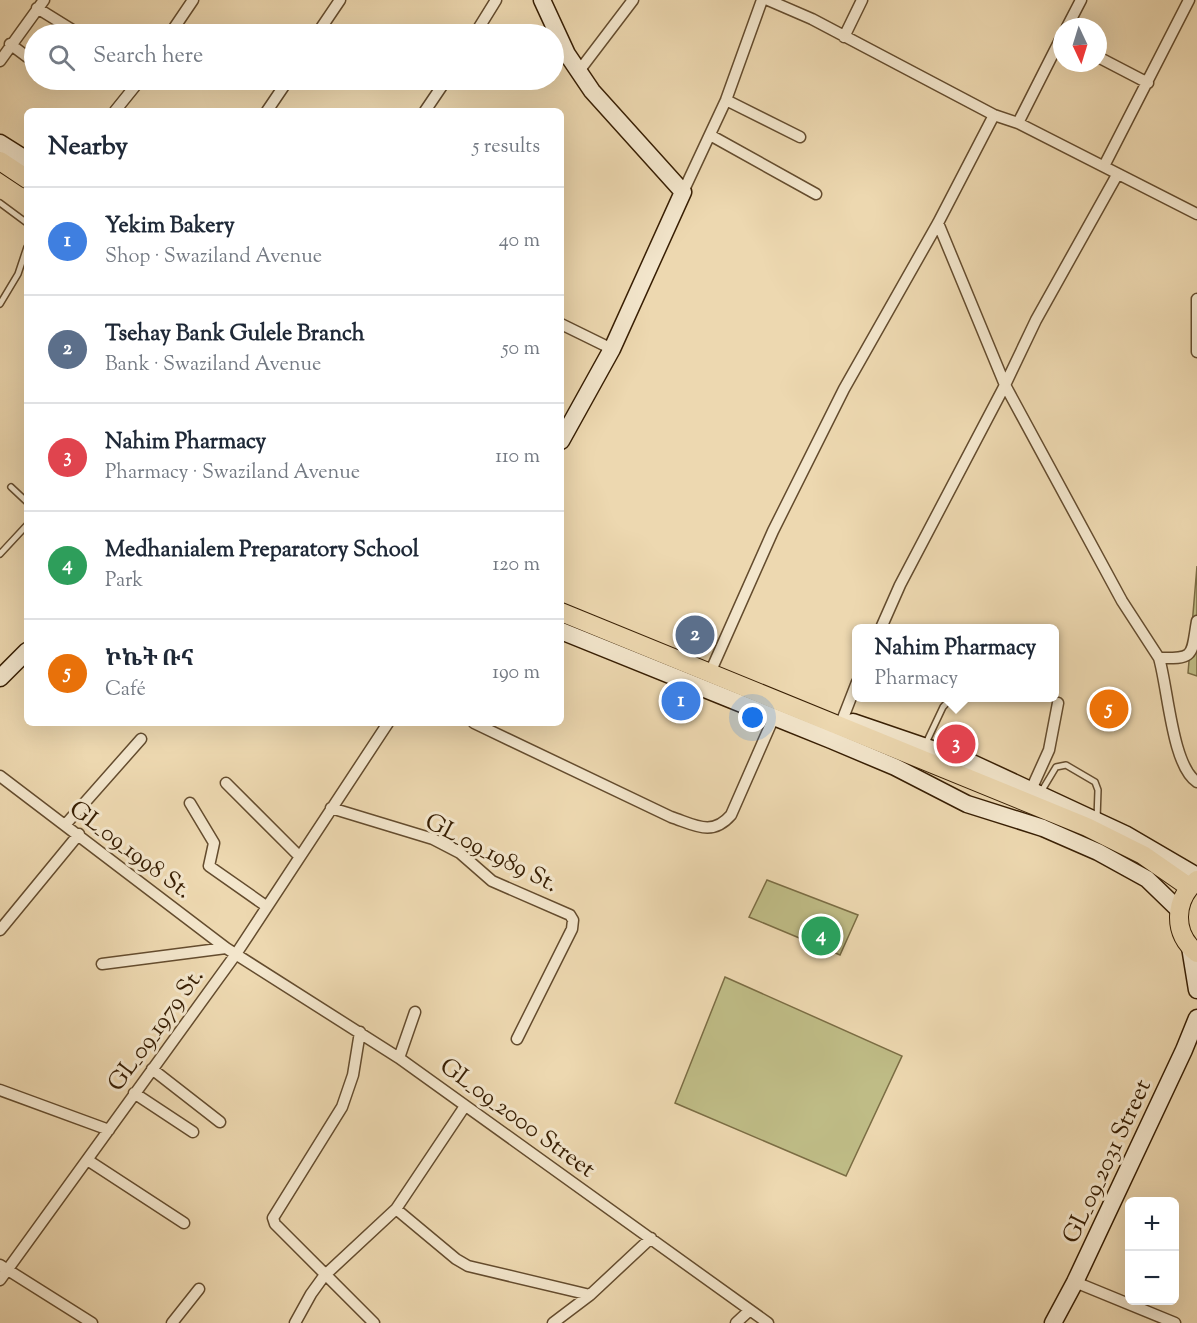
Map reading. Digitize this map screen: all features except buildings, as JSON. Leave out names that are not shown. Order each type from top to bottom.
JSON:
[{"type":"main road","points":[[542,0],[553,24]]},
{"type":"main road","points":[[564,46],[609,112],[683,192],[612,349],[564,436]]},
{"type":"main road","points":[[0,143],[24,158]]},
{"type":"main road","points":[[0,152],[24,168]]},
{"type":"main road","points":[[0,161],[24,177]]},
{"type":"main road","points":[[0,171],[24,187]]},
{"type":"main road","points":[[564,603],[843,718],[970,762],[1034,794],[1125,834],[1189,890]]},
{"type":"main road","points":[[564,613],[1087,827],[1143,855],[1189,890]]},
{"type":"main road","points":[[564,621],[1091,837],[1189,890]]},
{"type":"main road","points":[[564,632],[895,767],[967,804],[1043,828],[1098,852],[1147,879],[1189,890]]},
{"type":"main road","points":[[0,678],[24,654]]},
{"type":"main road","points":[[1189,890],[1181,934],[1193,950],[1197,990]]},
{"type":"main road","name":"GL_09_2031 Street","points":[[1053,1323],[1075,1282],[1196,1024]]},
{"type":"street","points":[[177,24],[193,0]]},
{"type":"street","points":[[324,24],[340,0]]},
{"type":"street","points":[[481,24],[496,0]]},
{"type":"street","points":[[579,71],[633,0]]},
{"type":"street","points":[[683,192],[726,100],[762,0]]},
{"type":"street","points":[[768,0],[994,115],[1018,123],[1197,214]]},
{"type":"street","points":[[844,37],[862,0]]},
{"type":"street","points":[[1072,18],[1081,0]]},
{"type":"street","points":[[1104,166],[1189,0]]},
{"type":"street","points":[[26,24],[41,4],[66,24]]},
{"type":"street","points":[[0,61],[24,26]]},
{"type":"street","points":[[10,44],[24,54]]},
{"type":"street","points":[[1018,123],[1053,55]]},
{"type":"street","points":[[1107,62],[1148,83]]},
{"type":"street","points":[[117,108],[132,90]]},
{"type":"street","points":[[269,108],[281,90]]},
{"type":"street","points":[[427,108],[439,90]]},
{"type":"street","points":[[726,100],[800,137]]},
{"type":"street","points":[[713,666],[773,531],[839,399],[938,223],[994,115]]},
{"type":"street","points":[[710,135],[816,194]]},
{"type":"street","points":[[883,624],[900,585],[1005,385],[1036,320],[1117,175]]},
{"type":"street","points":[[938,223],[1005,385],[1122,601],[1159,658],[1178,749],[1185,768],[1197,782]]},
{"type":"street","points":[[1197,300],[1197,352]]},
{"type":"street","points":[[564,325],[612,349]]},
{"type":"street","points":[[1159,658],[1183,659],[1188,656],[1192,650],[1197,621]]},
{"type":"street","points":[[843,718],[852,695]]},
{"type":"street","points":[[1034,794],[1048,750],[1058,703]]},
{"type":"street","points":[[480,726],[671,818],[703,828],[714,828],[723,825],[731,815],[774,717]]},
{"type":"street","name":"GL_09_1979 St.","points":[[0,1280],[4,1268],[89,1161],[134,1093],[236,954],[386,726]]},
{"type":"street","points":[[65,825],[141,739]]},
{"type":"street","name":"GL_09_1998 St.","points":[[0,776],[236,954]]},
{"type":"street","points":[[226,783],[299,856]]},
{"type":"street","points":[[190,803],[214,843],[209,866],[266,906]]},
{"type":"street","name":"GL_09_1989 St.","points":[[331,808],[433,839],[460,853],[492,881],[570,915],[573,920],[573,930],[517,1039]]},
{"type":"street","points":[[0,930],[79,834]]},
{"type":"street","points":[[102,964],[226,948]]},
{"type":"street","name":"GL_09_2000 Street","points":[[236,954],[399,1058],[768,1323]]},
{"type":"street","points":[[399,1058],[415,1012]]},
{"type":"street","points":[[360,1032],[353,1075],[342,1107],[273,1218],[275,1224],[324,1276],[374,1323]]},
{"type":"street","points":[[152,1069],[220,1122]]},
{"type":"street","points":[[0,1090],[109,1130]]},
{"type":"street","points":[[134,1093],[193,1132]]},
{"type":"street","points":[[295,1323],[324,1276],[396,1209],[465,1106]]},
{"type":"street","points":[[89,1161],[184,1223]]},
{"type":"street","points":[[396,1209],[456,1259],[468,1266],[590,1295]]},
{"type":"street","points":[[553,1323],[590,1295],[651,1238]]},
{"type":"street","points":[[4,1268],[92,1323]]},
{"type":"street","points":[[1075,1282],[1175,1323]]},
{"type":"street","points":[[172,1323],[199,1289]]},
{"type":"street","points":[[736,1323],[750,1310]]},
{"type":"lane","points":[[0,203],[24,220]]},
{"type":"lane","points":[[0,304],[18,274],[24,256]]},
{"type":"lane","points":[[11,487],[24,499]]},
{"type":"lane","points":[[0,554],[24,528]]},
{"type":"lane","points":[[925,747],[947,702]]},
{"type":"lane","points":[[1034,794],[1056,767],[1066,765],[1095,782],[1098,790],[1097,822]]},
{"type":"shaded area","points":[[1197,566],[1197,676],[1188,673]]},
{"type":"shaded area","points":[[767,880],[858,915],[840,955],[749,917]]},
{"type":"shaded area","points":[[725,977],[902,1056],[846,1176],[675,1103]]},
{"type":"place","name":"Tsehay Bank Gulele Branch","points":[[695,635]]},
{"type":"place","name":"Yekim Bakery","points":[[681,701]]},
{"type":"place","name":"ኮኬት ቡና","points":[[1109,709]]},
{"type":"place","name":"Nahim Pharmacy","points":[[956,744]]},
{"type":"place","name":"Medhanialem Preparatory School","points":[[821,936]]}]
